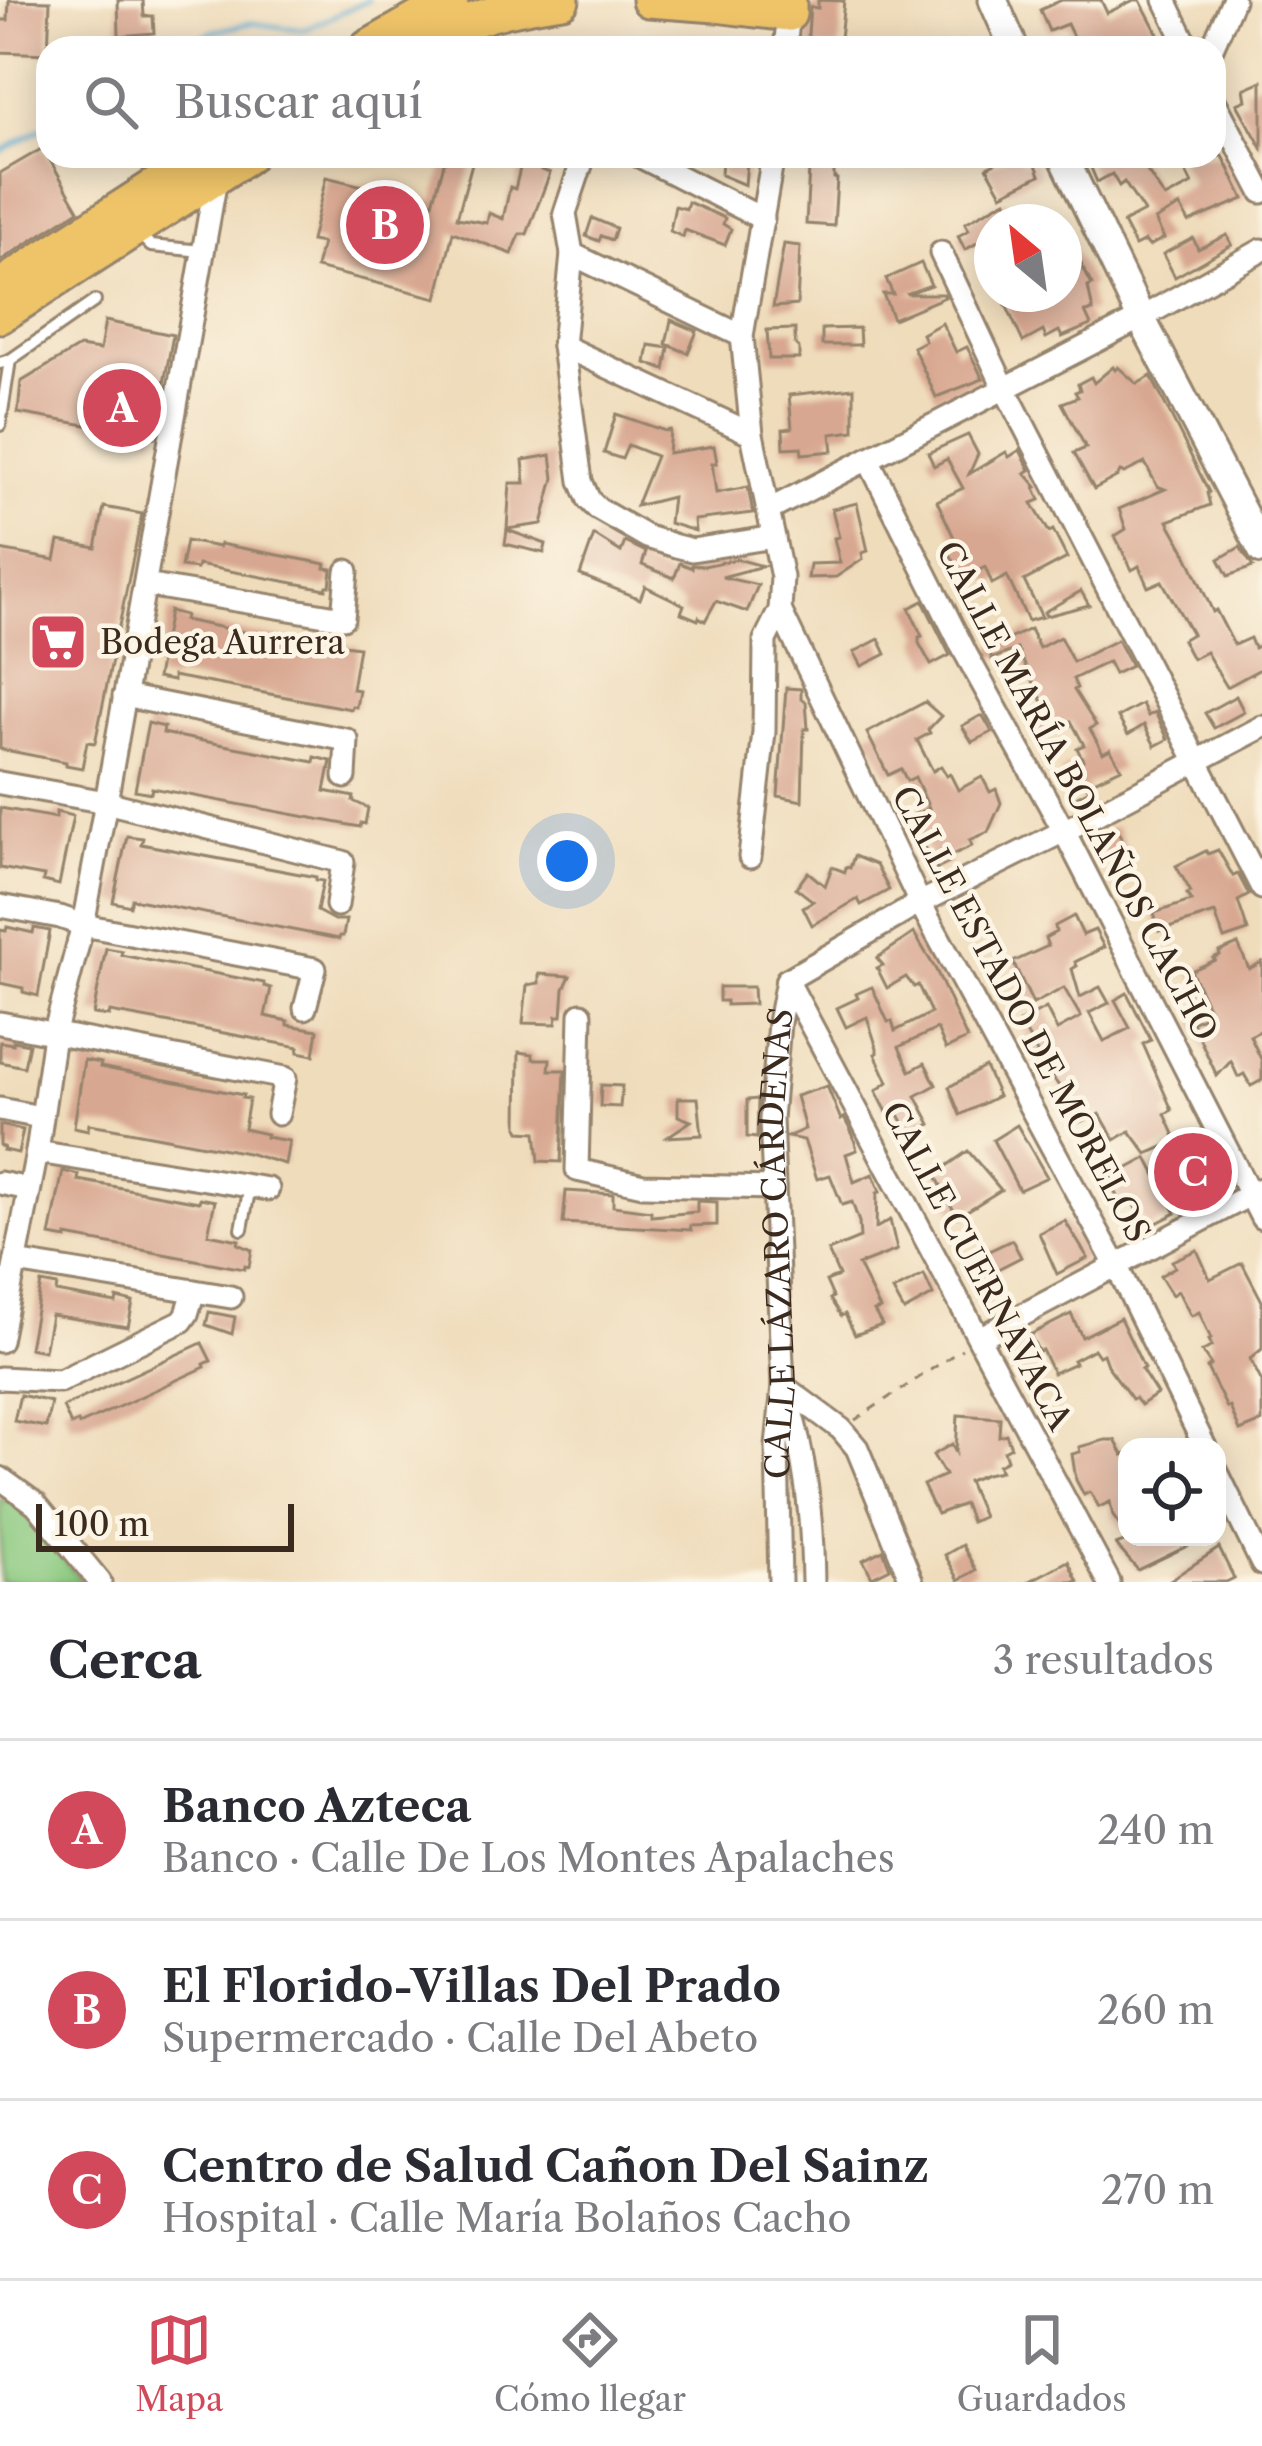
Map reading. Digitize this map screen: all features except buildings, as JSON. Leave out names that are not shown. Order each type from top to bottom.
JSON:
[{"type":"main road","points":[[388,36],[451,0]]},
{"type":"main road","points":[[437,36],[496,11],[562,0]]},
{"type":"main road","points":[[649,0],[716,4],[788,21]]},
{"type":"main road","points":[[0,286],[201,168]]},
{"type":"main road","points":[[0,316],[135,230],[204,168]]},
{"type":"street","points":[[993,0],[1009,36]]},
{"type":"street","points":[[1165,0],[1182,36]]},
{"type":"street","points":[[1217,36],[1233,0]]},
{"type":"street","points":[[1226,123],[1262,192]]},
{"type":"street","points":[[0,1341],[4,1296],[16,1262],[55,1035],[82,925],[146,585],[204,251],[208,168]]},
{"type":"street","points":[[580,168],[565,213],[572,254],[563,346],[580,481],[589,500],[646,537],[692,550],[774,538]]},
{"type":"street","points":[[662,168],[763,219]]},
{"type":"street","points":[[750,856],[764,731],[765,640],[780,610],[782,577],[752,434],[742,336],[771,168]]},
{"type":"street","points":[[1069,168],[1262,550]]},
{"type":"street","points":[[769,510],[1141,318],[1262,250]]},
{"type":"street","points":[[940,253],[1262,888]]},
{"type":"street","points":[[572,254],[742,336]]},
{"type":"street","points":[[563,346],[752,434]]},
{"type":"street","name":"CALLE MARÍA BOLAÑOS CACHO","points":[[868,459],[966,654],[1256,1192],[1262,1218]]},
{"type":"street","points":[[146,585],[343,618],[346,571]]},
{"type":"street","name":"CALLE ESTADO DE MORELOS","points":[[780,610],[920,903],[1117,1267],[1201,1438]]},
{"type":"street","points":[[124,696],[347,740],[345,777]]},
{"type":"street","points":[[787,980],[920,903],[1262,727]]},
{"type":"street","points":[[0,783],[106,802],[343,862],[337,904]]},
{"type":"street","points":[[0,906],[315,969],[305,1008]]},
{"type":"street","name":"CALLE LÁZARO CÁRDENAS","points":[[780,1582],[777,1446],[783,1386],[771,1119],[787,980]]},
{"type":"street","name":"CALLE CUERNAVACA","points":[[787,980],[1108,1582]]},
{"type":"street","points":[[581,1014],[578,1170],[643,1185],[774,1188]]},
{"type":"street","points":[[0,1023],[285,1078],[278,1114]]},
{"type":"street","points":[[0,1109],[40,1117]]},
{"type":"street","points":[[37,1151],[259,1188]]},
{"type":"street","points":[[0,1184],[29,1190]]},
{"type":"street","points":[[979,1338],[1256,1192]]},
{"type":"street","points":[[16,1262],[231,1297]]},
{"type":"street","points":[[0,1378],[60,1381],[182,1321],[194,1291]]},
{"type":"street","points":[[783,1386],[841,1429],[857,1448],[912,1582]]},
{"type":"street","points":[[783,1386],[806,1470],[813,1582]]},
{"type":"street","points":[[0,1478],[36,1504],[100,1582]]},
{"type":"street","points":[[1226,1490],[1262,1564]]},
{"type":"lane","points":[[135,230],[151,246],[204,251]]},
{"type":"lane","points":[[0,425],[5,361],[95,301]]},
{"type":"lane","points":[[242,1229],[259,1188]]},
{"type":"path","points":[[841,1429],[979,1338]]},
{"type":"green space","points":[[0,1498],[16,1502],[83,1582],[0,1582]]},
{"type":"waterway","points":[[205,36],[251,23],[304,30],[368,0]]},
{"type":"waterway","points":[[0,152],[36,132]]},
{"type":"place","name":"El Florido-Villas Del Prado","points":[[385,225]]},
{"type":"place","name":"Banco Azteca","points":[[122,408]]},
{"type":"place","name":"Bodega Aurrera","points":[[58,642]]},
{"type":"place","name":"Centro de Salud Cañon Del Sainz","points":[[1193,1172]]}]
